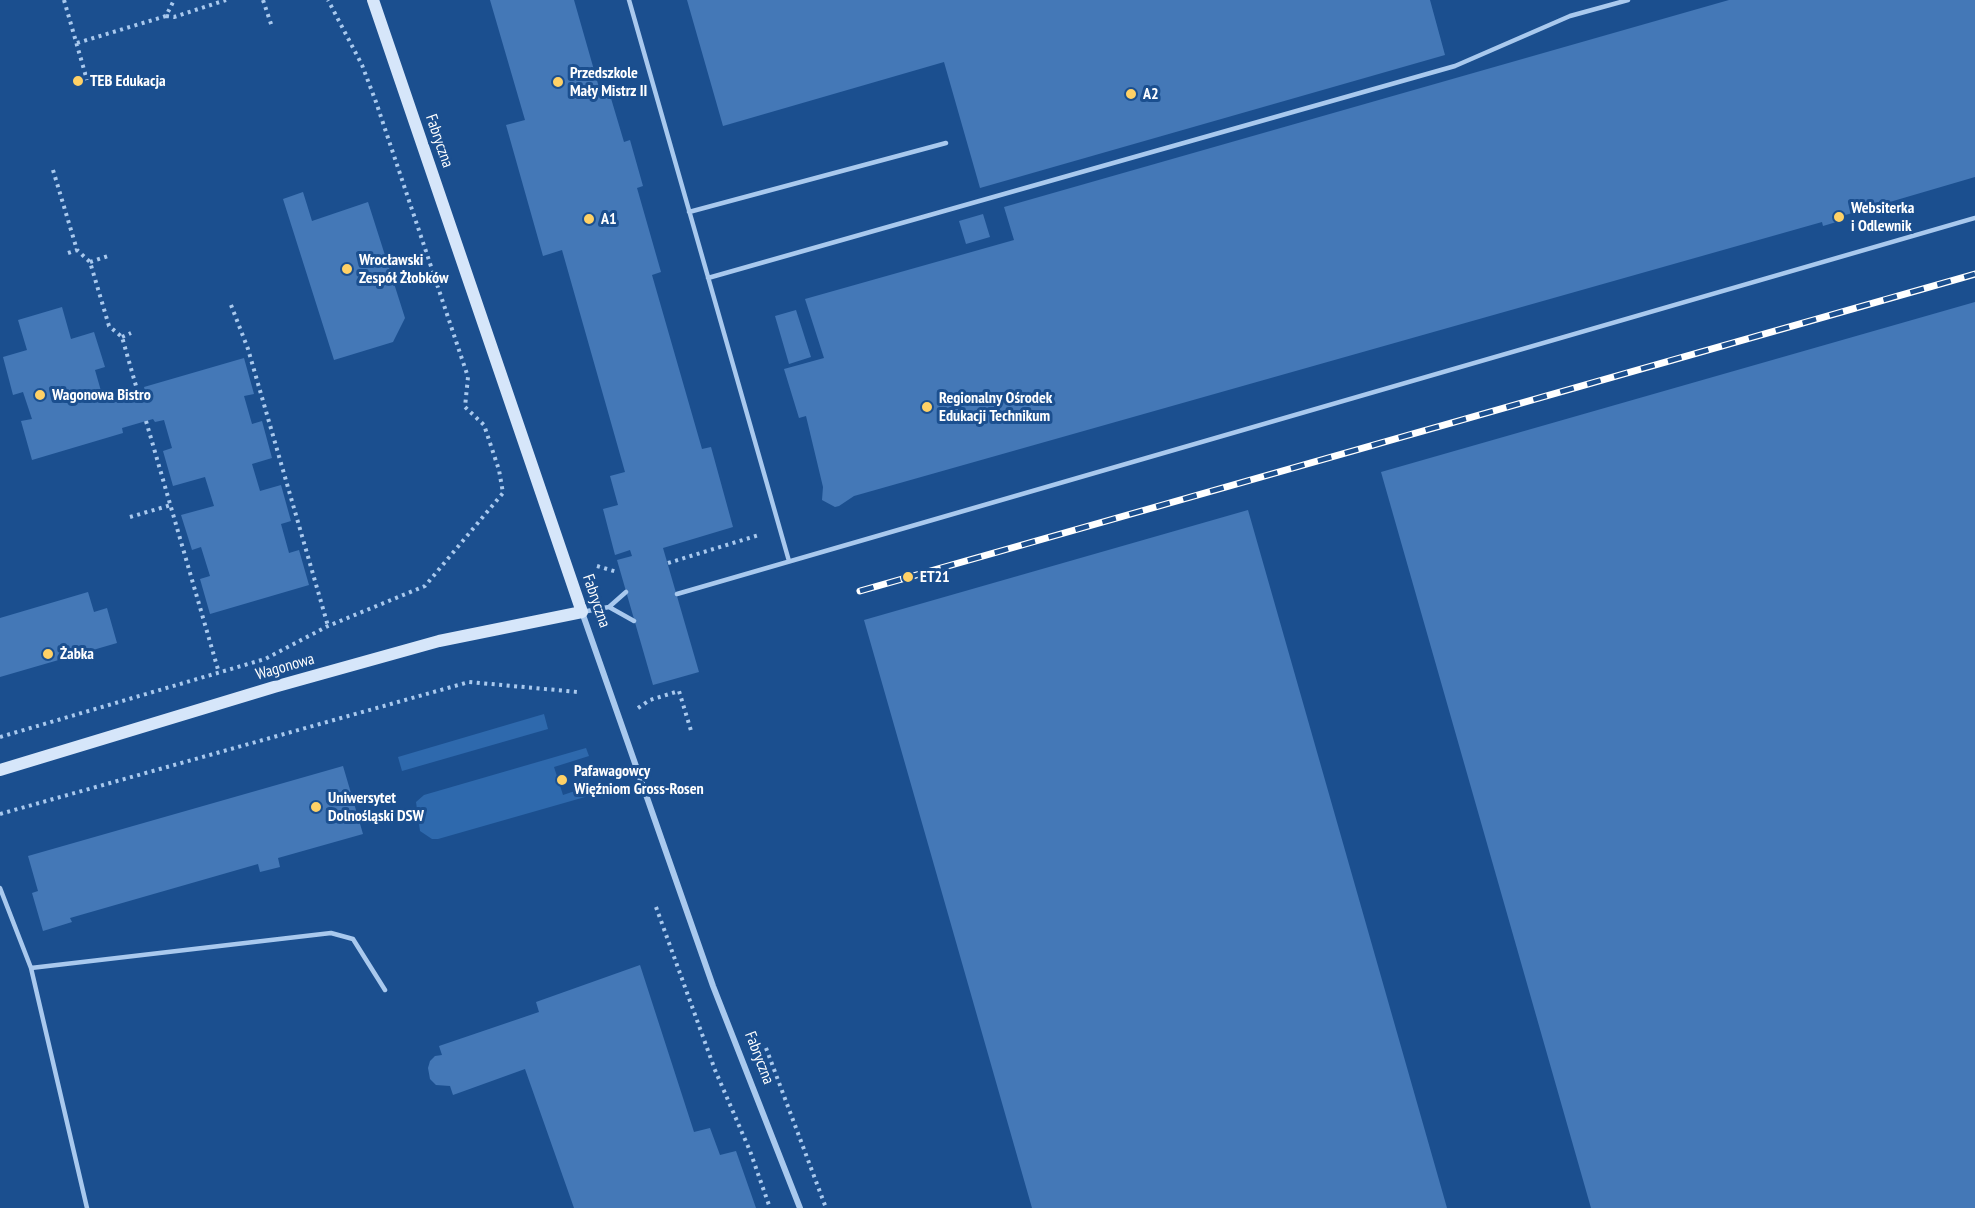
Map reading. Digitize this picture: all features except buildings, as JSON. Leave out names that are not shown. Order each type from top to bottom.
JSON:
[{"type":"street","name":"Fabryczna","points":[[373,0],[582,612],[713,986],[800,1208]]},
{"type":"street","name":"Wagonowa","points":[[0,770],[262,690],[439,641],[582,612]]},
{"type":"lane","points":[[629,0],[789,561]]},
{"type":"lane","points":[[708,278],[1455,66],[1570,16],[1628,0]]},
{"type":"lane","points":[[689,212],[946,143]]},
{"type":"lane","points":[[677,594],[1975,218]]},
{"type":"lane","points":[[582,612],[609,607],[626,592]]},
{"type":"lane","points":[[609,607],[634,621]]},
{"type":"lane","points":[[0,888],[31,968],[87,1208]]},
{"type":"lane","points":[[31,968],[331,933],[352,939],[385,990]]},
{"type":"path","points":[[64,0],[87,80]]},
{"type":"path","points":[[166,16],[174,0]]},
{"type":"path","points":[[77,43],[166,16],[174,17],[226,0]]},
{"type":"path","points":[[263,0],[272,27]]},
{"type":"path","points":[[0,737],[265,658],[328,626],[425,586],[503,493],[499,470],[484,425],[465,407],[468,377],[376,102],[362,66],[328,0]]},
{"type":"path","points":[[53,170],[77,250],[90,262],[110,326],[122,337],[138,393]]},
{"type":"path","points":[[68,253],[77,250]]},
{"type":"path","points":[[90,262],[111,255]]},
{"type":"path","points":[[231,305],[248,349],[328,626]]},
{"type":"path","points":[[122,337],[131,333]]},
{"type":"path","points":[[146,421],[219,673]]},
{"type":"path","points":[[130,517],[171,505]]},
{"type":"path","points":[[668,564],[780,529]]},
{"type":"path","points":[[597,566],[620,572]]},
{"type":"path","points":[[0,814],[469,682],[578,692]]},
{"type":"path","points":[[620,718],[650,700],[679,691],[692,734]]},
{"type":"path","points":[[656,907],[715,1070],[750,1151],[770,1208]]},
{"type":"path","points":[[766,1048],[826,1208]]},
{"type":"shaded area","points":[[544,714],[548,729],[402,771],[398,757]]},
{"type":"shaded area","points":[[586,748],[589,756],[554,767],[563,795],[599,783],[602,791],[599,793],[438,839],[432,839],[420,831],[416,802],[424,795]]},
{"type":"railway","points":[[860,591],[1975,274]]},
{"type":"place","name":"TEB Edukacja","points":[[78,81]]},
{"type":"place","name":"Przedszkole Mały Mistrz II","points":[[558,82]]},
{"type":"place","name":"A2","points":[[1131,94]]},
{"type":"place","name":"Websiterka i Odlewnik","points":[[1839,217]]},
{"type":"place","name":"A1","points":[[589,219]]},
{"type":"place","name":"Wrocławski Zespół Żłobków","points":[[347,269]]},
{"type":"place","name":"Wagonowa Bistro","points":[[40,395]]},
{"type":"place","name":"Regionalny Ośrodek Edukacji Technikum","points":[[927,407]]},
{"type":"place","name":"ET21","points":[[908,577]]},
{"type":"place","name":"Żabka","points":[[48,654]]},
{"type":"place","name":"Pafawagowcy Więźniom Gross-Rosen","points":[[562,780]]},
{"type":"place","name":"Uniwersytet Dolnośląski DSW","points":[[316,807]]}]
